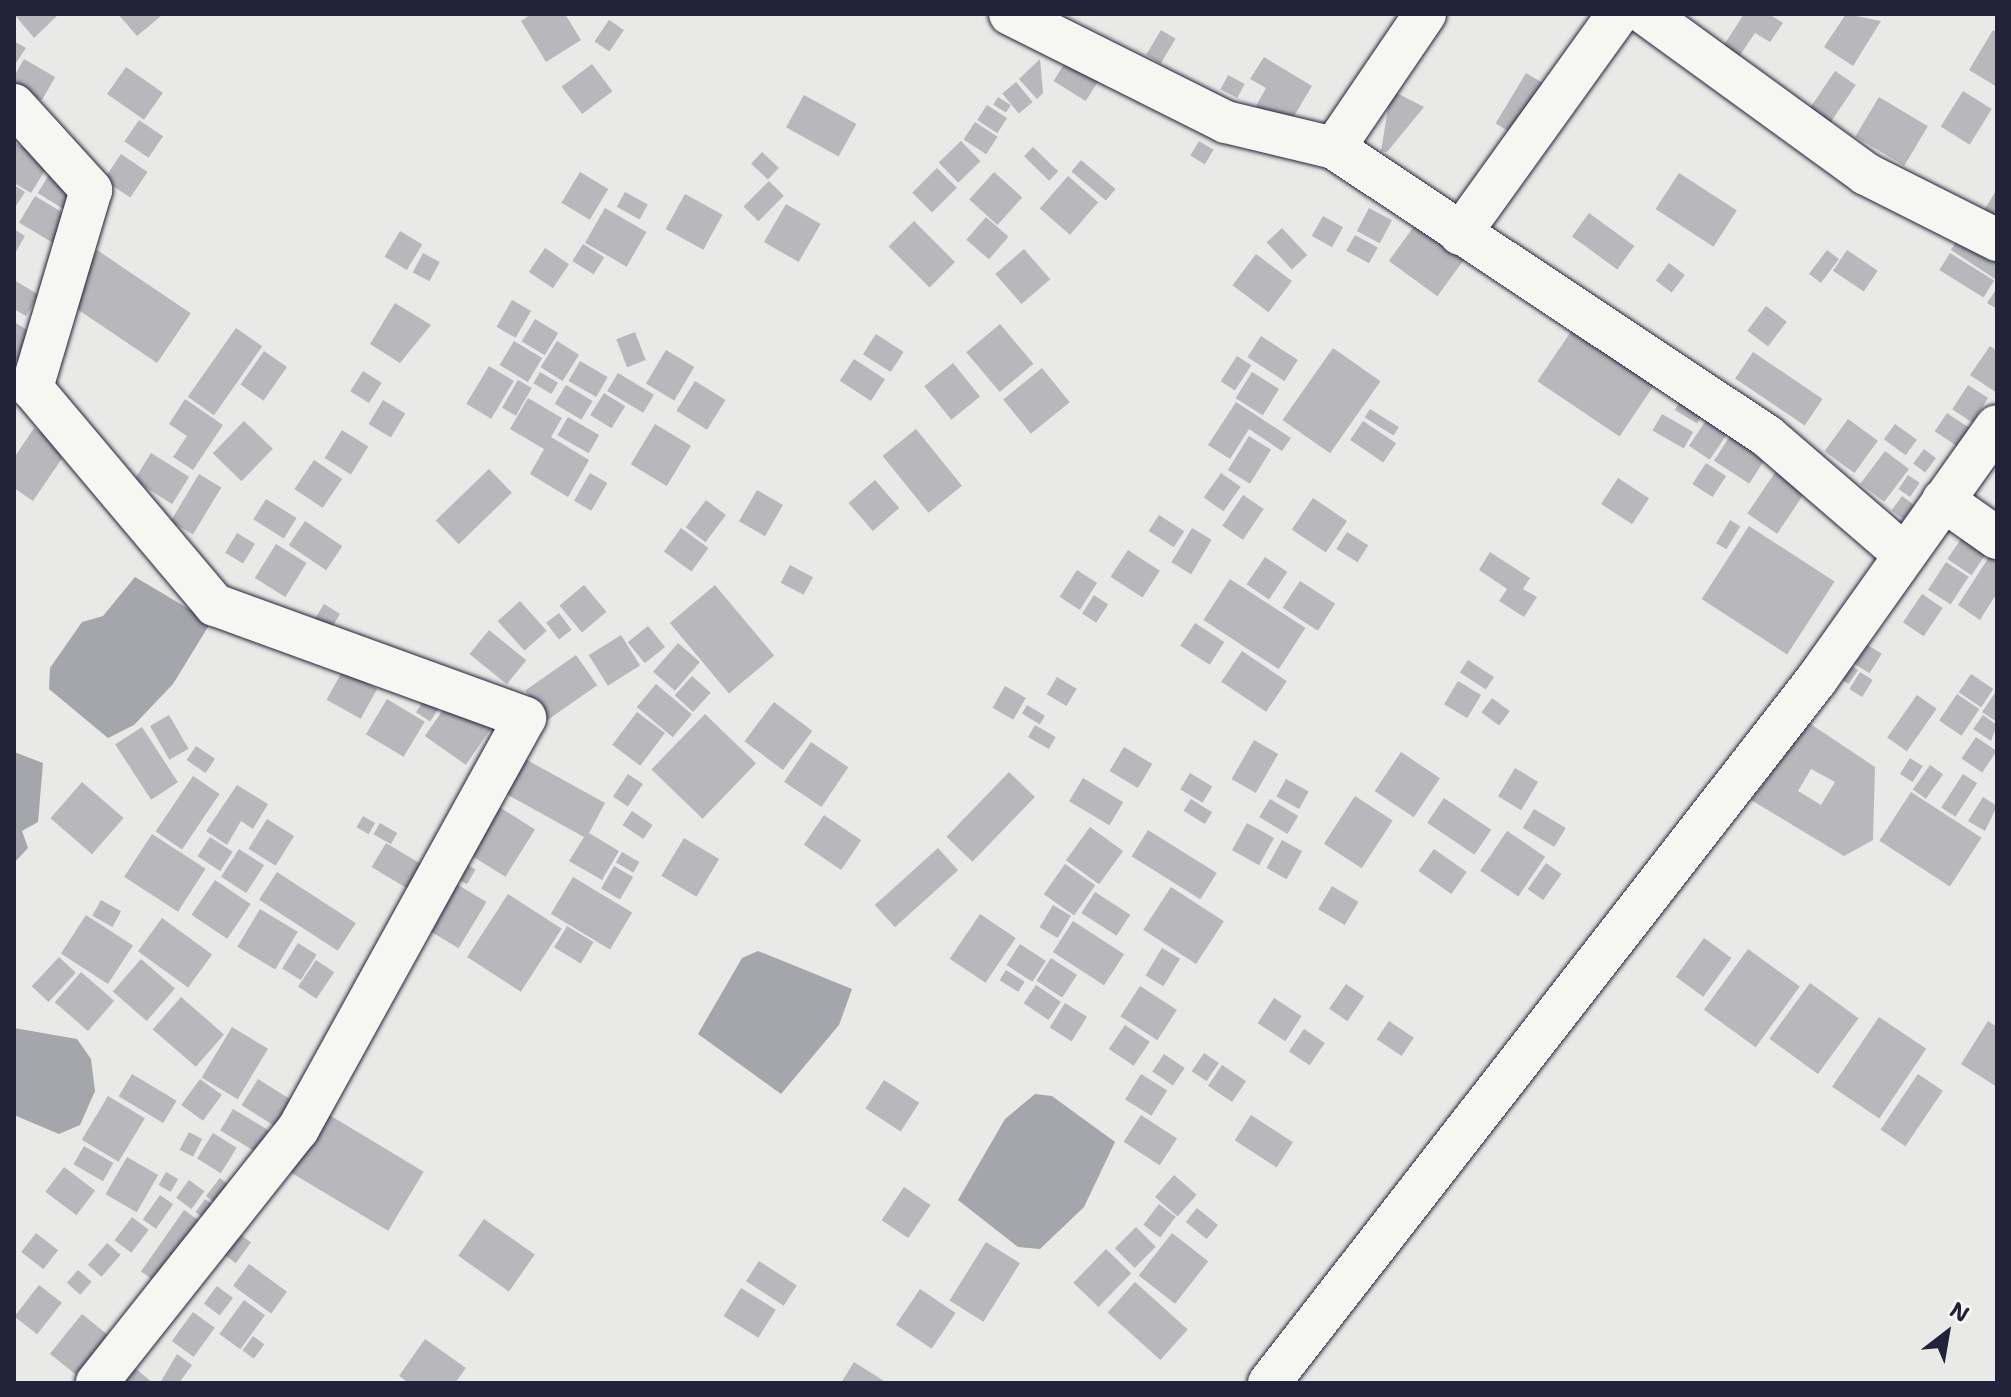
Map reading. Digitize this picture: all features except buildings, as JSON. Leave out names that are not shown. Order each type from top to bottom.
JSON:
[{"type":"street","points":[[1010,14],[1226,122],[1334,148],[1767,436],[1905,555]]},
{"type":"street","points":[[1334,148],[1425,14]]},
{"type":"street","points":[[1460,234],[1618,14]]},
{"type":"street","points":[[1646,14],[1866,174],[1997,240]]},
{"type":"street","points":[[14,105],[91,190],[32,388],[215,605],[525,718],[298,1129],[97,1383]]},
{"type":"street","points":[[1269,1383],[1557,1019],[1905,555],[1997,426]]},
{"type":"street","points":[[1943,500],[1997,538]]},
{"type":"shaded area","points":[[135,577],[211,622],[173,684],[134,725],[108,738],[49,689],[50,668],[82,622],[103,616]]},
{"type":"shaded area","points":[[14,752],[43,763],[38,822],[22,831],[28,848],[14,863]]},
{"type":"shaded area","points":[[758,951],[852,989],[839,1025],[781,1094],[698,1034],[742,958]]},
{"type":"shaded area","points":[[14,1028],[77,1039],[91,1059],[95,1091],[80,1125],[59,1134],[14,1115]]},
{"type":"shaded area","points":[[1035,1094],[1052,1096],[1115,1142],[1084,1207],[1040,1249],[1018,1247],[958,1200],[1005,1119]]}]
